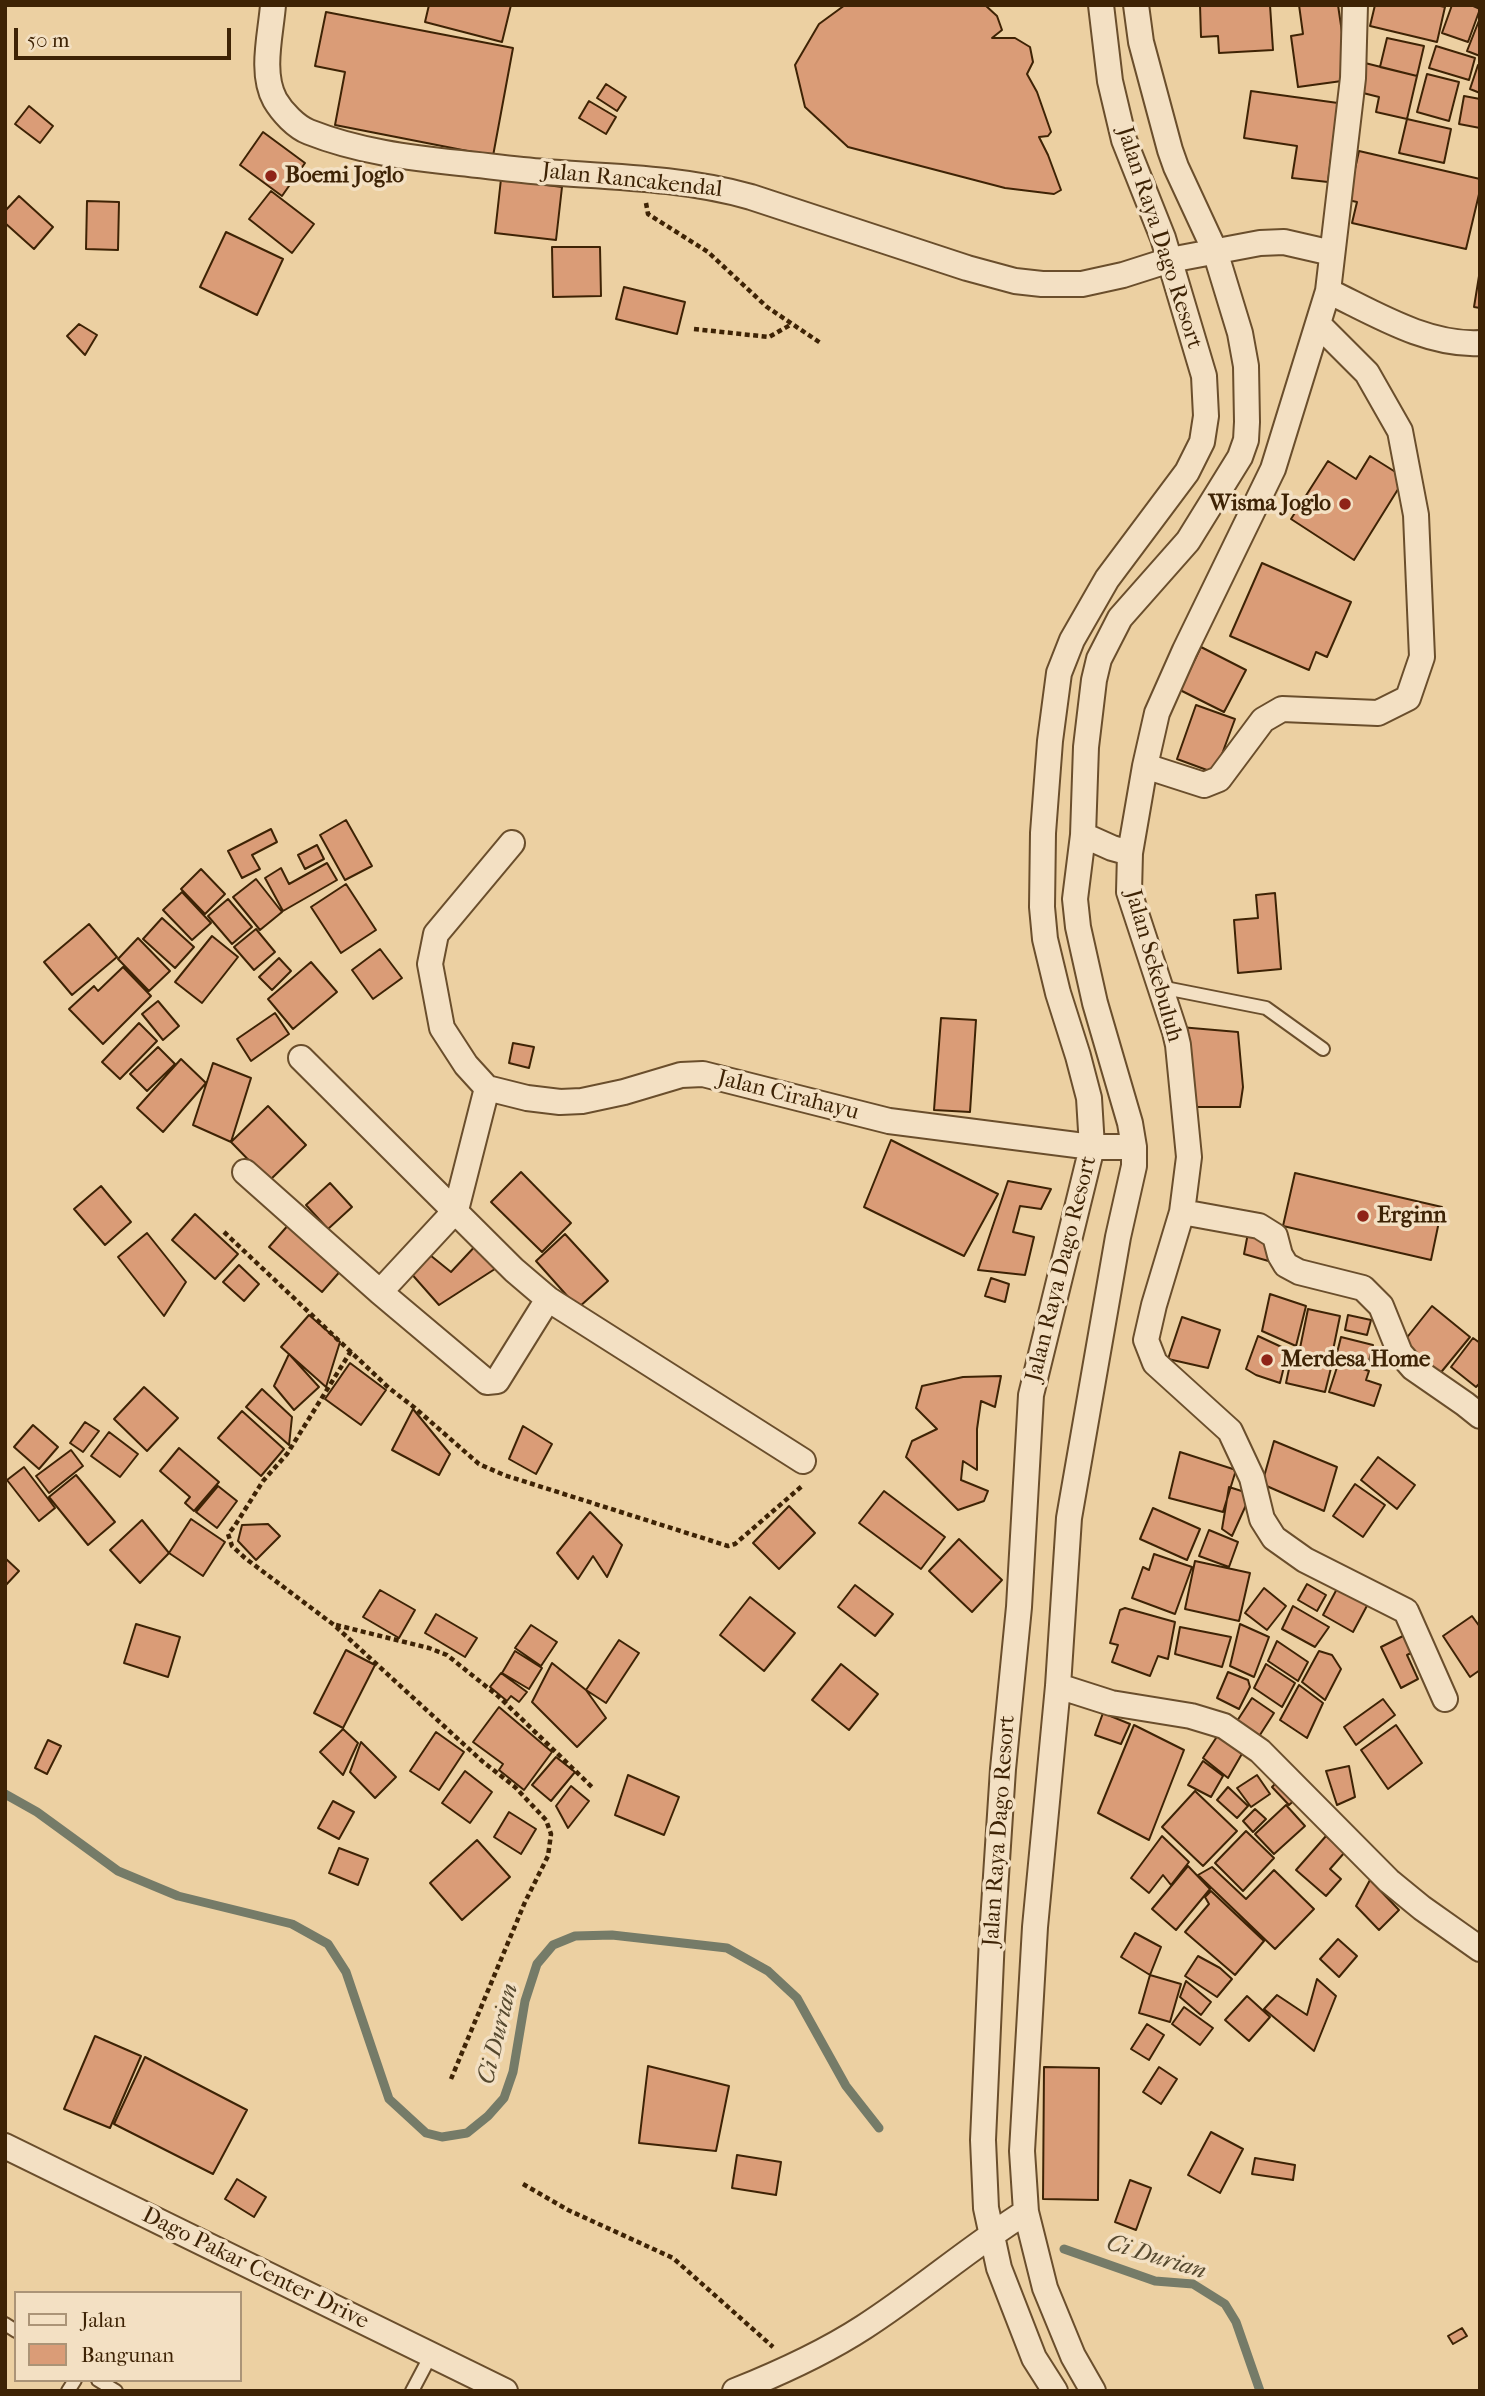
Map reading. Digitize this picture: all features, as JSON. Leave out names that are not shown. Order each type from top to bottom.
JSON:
[{"type":"street","name":"Jalan Rancakendal","points":[[273,5],[267,41],[269,80],[273,97],[282,111],[307,131],[399,157],[543,172],[642,178],[716,188],[967,268],[1015,281],[1042,284],[1082,284],[1123,275],[1170,260],[1284,242],[1332,253]]},
{"type":"street","name":"Jalan Raya Dago Resort","points":[[990,2235],[983,2140],[992,1937],[1003,1769],[1019,1607],[1031,1395],[1092,1147],[1088,1098],[1045,939],[1042,907],[1043,833],[1050,741],[1059,673],[1078,626],[1107,579],[1187,472],[1202,442],[1206,416],[1204,376],[1170,260],[1124,140],[1110,80],[1101,5]]},
{"type":"street","name":"Jalan Raya Dago Resort","points":[[1093,2391],[1073,2356],[1045,2288],[1026,2212],[1022,2151],[1035,1927],[1058,1686],[1069,1518],[1118,1237],[1134,1166],[1130,1123],[1095,1003],[1078,927],[1075,899],[1083,835],[1086,747],[1099,659],[1120,618],[1188,541],[1240,457],[1246,440],[1246,366],[1240,333],[1215,251],[1170,150],[1141,43],[1136,5]]},
{"type":"street","name":"Jalan Sekebuluh","points":[[1355,5],[1353,78],[1328,291],[1319,325],[1273,469],[1157,713],[1130,853],[1129,892],[1178,1045],[1189,1157],[1182,1212],[1146,1340],[1155,1363],[1230,1431],[1252,1478],[1262,1520],[1274,1538],[1305,1560],[1406,1611],[1445,1699]]},
{"type":"street","points":[[1328,291],[1431,337],[1466,344],[1480,343]]},
{"type":"street","points":[[1145,765],[1204,785],[1219,779],[1263,720],[1282,709],[1378,713],[1408,698],[1422,657],[1416,515],[1401,431],[1367,373],[1319,325]]},
{"type":"street","points":[[1059,673],[1094,680]]},
{"type":"street","points":[[1050,741],[1086,747]]},
{"type":"street","points":[[1083,835],[1130,853]]},
{"type":"street","points":[[380,1292],[456,1210],[486,1088],[466,1065],[442,1028],[430,964],[436,934],[512,843]]},
{"type":"street","points":[[301,1058],[514,1270],[548,1299],[803,1461]]},
{"type":"street","name":"Jalan Cirahayu","points":[[486,1088],[527,1098],[560,1102],[582,1101],[681,1075],[703,1074],[889,1121],[1092,1147],[1134,1147]]},
{"type":"street","points":[[245,1172],[380,1292],[487,1382],[498,1381],[548,1299]]},
{"type":"street","points":[[1182,1212],[1259,1226],[1275,1236],[1286,1265],[1299,1272],[1363,1288],[1381,1306],[1400,1353],[1413,1368],[1480,1416]]},
{"type":"street","points":[[1058,1686],[1111,1703],[1191,1716],[1224,1726],[1260,1751],[1389,1881],[1480,1949]]},
{"type":"street","name":"Dago Pakar Center Drive","points":[[5,2146],[505,2391]]},
{"type":"street","points":[[735,2391],[794,2367],[863,2328],[990,2235],[1026,2212]]},
{"type":"street","points":[[990,2235],[999,2269],[1034,2358],[1055,2391]]},
{"type":"lane","points":[[1160,987],[1266,1008],[1323,1049]]},
{"type":"lane","points":[[412,2391],[431,2355]]},
{"type":"path","points":[[642,178],[648,214],[708,251],[767,307],[822,344]]},
{"type":"path","points":[[694,329],[769,337],[792,324]]},
{"type":"path","points":[[224,1232],[389,1388],[479,1464],[504,1475],[728,1546],[735,1544],[806,1482],[808,1474],[803,1461]]},
{"type":"path","points":[[351,1351],[287,1454],[263,1481],[228,1534],[232,1546],[245,1558],[334,1625],[515,1787],[546,1820],[551,1834],[548,1856],[525,1902],[451,2080]]},
{"type":"path","points":[[334,1625],[447,1654],[498,1696],[594,1789]]},
{"type":"path","points":[[523,2184],[568,2210],[673,2258],[794,2367]]},
{"type":"building","points":[[429,5],[511,5],[502,42],[425,22]]},
{"type":"building","points":[[845,5],[985,5],[997,16],[1002,30],[992,38],[1015,38],[1030,47],[1033,62],[1027,74],[1037,92],[1051,132],[1048,136],[1039,137],[1061,190],[1054,194],[1005,188],[848,147],[805,107],[795,65],[819,24]]},
{"type":"building","points":[[1200,5],[1270,5],[1273,50],[1219,53],[1218,36],[1201,37]]},
{"type":"building","points":[[1299,5],[1338,5],[1349,80],[1298,87],[1291,36],[1303,34]]},
{"type":"building","points":[[1375,5],[1445,7],[1437,42],[1370,26]]},
{"type":"building","points":[[1452,5],[1471,5],[1480,9],[1468,42],[1442,33]]},
{"type":"building","points":[[326,12],[513,48],[493,156],[335,125],[345,72],[315,66]]},
{"type":"building","points":[[1480,18],[1480,56],[1467,51]]},
{"type":"building","points":[[1387,38],[1424,46],[1417,76],[1380,67]]},
{"type":"building","points":[[1436,46],[1475,58],[1469,80],[1429,68]]},
{"type":"building","points":[[1365,63],[1417,76],[1407,119],[1376,112],[1379,97],[1359,92]]},
{"type":"building","points":[[1478,65],[1480,66],[1480,93],[1470,89]]},
{"type":"building","points":[[1427,74],[1459,82],[1449,121],[1417,112]]},
{"type":"building","points":[[606,84],[626,97],[617,111],[597,98]]},
{"type":"building","points":[[1251,91],[1338,103],[1328,182],[1292,178],[1297,146],[1244,138]]},
{"type":"building","points":[[1464,96],[1480,99],[1480,128],[1459,124]]},
{"type":"building","points":[[589,101],[616,117],[606,134],[579,118]]},
{"type":"building","points":[[29,106],[53,126],[40,143],[15,124]]},
{"type":"building","points":[[1407,119],[1451,129],[1444,163],[1399,153]]},
{"type":"building","points":[[263,132],[305,163],[282,196],[240,165]]},
{"type":"building","points":[[1359,151],[1480,179],[1480,190],[1466,249],[1352,223],[1357,202],[1348,200]]},
{"type":"building","points":[[501,179],[562,187],[556,240],[495,233]]},
{"type":"building","points":[[271,191],[314,224],[292,253],[249,219]]},
{"type":"building","points":[[19,196],[53,227],[34,249],[5,223],[5,211]]},
{"type":"building","points":[[87,201],[119,202],[118,250],[86,249]]},
{"type":"building","points":[[226,232],[283,259],[257,315],[200,287]]},
{"type":"building","points":[[552,247],[600,247],[601,296],[553,297]]},
{"type":"building","points":[[1480,270],[1480,308],[1474,307]]},
{"type":"building","points":[[624,287],[685,302],[677,334],[616,319]]},
{"type":"building","points":[[79,324],[97,335],[85,355],[67,336]]},
{"type":"building","name":"Wisma Joglo","points":[[1370,456],[1405,478],[1354,560],[1291,519],[1328,461],[1356,479]]},
{"type":"building","points":[[1262,563],[1351,602],[1327,657],[1316,652],[1309,670],[1230,636]]},
{"type":"building","points":[[1201,647],[1246,670],[1224,712],[1180,690]]},
{"type":"building","points":[[1196,705],[1235,719],[1215,773],[1177,759]]},
{"type":"building","points":[[346,820],[372,866],[345,880],[320,835]]},
{"type":"building","points":[[271,829],[277,842],[252,855],[260,869],[242,878],[228,851]]},
{"type":"building","points":[[317,845],[324,859],[305,869],[298,855]]},
{"type":"building","points":[[327,863],[337,880],[283,911],[265,878],[281,868],[289,884]]},
{"type":"building","points":[[201,869],[225,894],[205,914],[181,889]]},
{"type":"building","points":[[256,879],[282,912],[260,930],[233,897]]},
{"type":"building","points":[[346,884],[376,930],[341,953],[311,907]]},
{"type":"building","points":[[182,892],[211,923],[192,940],[163,910]]},
{"type":"building","points":[[1275,893],[1281,969],[1238,973],[1234,920],[1258,918],[1256,895]]},
{"type":"building","points":[[228,899],[252,927],[232,944],[208,916]]},
{"type":"building","points":[[162,918],[194,947],[175,968],[143,939]]},
{"type":"building","points":[[89,924],[117,957],[72,995],[44,962]]},
{"type":"building","points":[[256,929],[275,952],[254,970],[234,947]]},
{"type":"building","points":[[212,936],[238,957],[202,1003],[175,982]]},
{"type":"building","points":[[138,938],[170,971],[149,991],[118,959]]},
{"type":"building","points":[[380,949],[402,978],[373,999],[352,970]]},
{"type":"building","points":[[279,958],[291,971],[272,990],[259,977]]},
{"type":"building","points":[[311,962],[337,992],[293,1029],[268,999]]},
{"type":"building","points":[[123,967],[151,996],[103,1044],[69,1009],[94,986],[98,991]]},
{"type":"building","points":[[158,1001],[179,1026],[163,1040],[142,1014]]},
{"type":"building","points":[[275,1013],[289,1034],[251,1061],[237,1039]]},
{"type":"building","points":[[941,1018],[976,1020],[970,1112],[934,1110]]},
{"type":"building","points":[[139,1023],[157,1041],[120,1079],[102,1062]]},
{"type":"building","points":[[1180,1027],[1238,1032],[1243,1087],[1240,1107],[1189,1107]]},
{"type":"building","points":[[513,1043],[534,1047],[529,1068],[509,1063]]},
{"type":"building","points":[[158,1047],[175,1064],[147,1091],[130,1074]]},
{"type":"building","points":[[181,1059],[206,1083],[163,1132],[137,1108]]},
{"type":"building","points":[[213,1063],[251,1078],[231,1142],[193,1125]]},
{"type":"building","points":[[268,1106],[306,1145],[269,1181],[231,1142]]},
{"type":"building","points":[[891,1140],[998,1194],[964,1256],[864,1207]]},
{"type":"building","points":[[521,1172],[571,1223],[542,1252],[491,1202]]},
{"type":"building","name":"Erginn","points":[[1295,1173],[1442,1207],[1431,1260],[1283,1226]]},
{"type":"building","points":[[1008,1181],[1051,1189],[1041,1209],[1020,1206],[1013,1232],[1034,1237],[1025,1275],[978,1270]]},
{"type":"building","points":[[330,1183],[352,1207],[328,1229],[306,1205]]},
{"type":"building","points":[[101,1186],[131,1222],[105,1245],[74,1209]]},
{"type":"building","points":[[195,1214],[238,1254],[215,1279],[172,1240]]},
{"type":"building","points":[[290,1223],[343,1268],[322,1292],[269,1247]]},
{"type":"building","points":[[147,1233],[186,1282],[164,1316],[118,1257]]},
{"type":"building","points":[[1248,1233],[1273,1240],[1272,1262],[1244,1254]]},
{"type":"building","points":[[565,1234],[608,1281],[578,1308],[536,1261]]},
{"type":"building","points":[[479,1242],[498,1267],[439,1305],[409,1271],[425,1251],[451,1272]]},
{"type":"building","points":[[239,1265],[259,1284],[244,1301],[223,1282]]},
{"type":"building","points":[[991,1278],[1009,1284],[1005,1302],[985,1296]]},
{"type":"building","points":[[1270,1294],[1306,1306],[1296,1346],[1262,1331]]},
{"type":"building","points":[[1432,1306],[1470,1337],[1438,1376],[1401,1345]]},
{"type":"building","points":[[1308,1309],[1340,1316],[1331,1360],[1299,1353]]},
{"type":"building","points":[[309,1315],[340,1342],[326,1387],[281,1347]]},
{"type":"building","points":[[1348,1315],[1371,1320],[1367,1335],[1345,1330]]},
{"type":"building","points":[[1182,1317],[1220,1330],[1208,1368],[1168,1359]]},
{"type":"building","name":"Merdesa Home","points":[[1258,1336],[1288,1350],[1280,1383],[1246,1369]]},
{"type":"building","points":[[1341,1337],[1373,1345],[1368,1365],[1336,1357]]},
{"type":"building","points":[[1473,1338],[1480,1343],[1480,1383],[1476,1387],[1451,1367]]},
{"type":"building","points":[[289,1354],[319,1387],[294,1410],[274,1386]]},
{"type":"building","points":[[1292,1355],[1332,1364],[1325,1392],[1286,1383]]},
{"type":"building","points":[[1339,1361],[1369,1371],[1366,1380],[1381,1385],[1374,1406],[1329,1392]]},
{"type":"building","points":[[350,1363],[386,1390],[361,1425],[325,1399]]},
{"type":"building","points":[[1001,1376],[995,1407],[981,1401],[977,1429],[977,1470],[963,1461],[961,1480],[988,1491],[984,1501],[958,1510],[906,1457],[912,1441],[937,1429],[916,1408],[922,1386],[963,1377]]},
{"type":"building","points":[[144,1387],[178,1418],[147,1451],[114,1419]]},
{"type":"building","points":[[262,1389],[292,1417],[289,1445],[246,1407]]},
{"type":"building","points":[[413,1409],[450,1454],[439,1475],[392,1450]]},
{"type":"building","points":[[242,1411],[284,1449],[261,1476],[218,1438]]},
{"type":"building","points":[[85,1422],[99,1431],[83,1452],[70,1443]]},
{"type":"building","points":[[33,1425],[58,1447],[39,1469],[14,1447]]},
{"type":"building","points":[[523,1426],[552,1444],[536,1474],[509,1459]]},
{"type":"building","points":[[109,1432],[138,1454],[120,1477],[91,1456]]},
{"type":"building","points":[[1274,1441],[1337,1467],[1324,1511],[1262,1484]]},
{"type":"building","points":[[179,1448],[219,1482],[194,1511],[185,1503],[190,1497],[160,1471]]},
{"type":"building","points":[[71,1450],[83,1466],[49,1493],[36,1476]]},
{"type":"building","points":[[1180,1452],[1236,1470],[1223,1512],[1169,1498]]},
{"type":"building","points":[[1378,1457],[1415,1485],[1397,1509],[1361,1480]]},
{"type":"building","points":[[24,1467],[55,1508],[39,1521],[7,1480]]},
{"type":"building","points":[[76,1475],[115,1522],[88,1545],[49,1497]]},
{"type":"building","points":[[1355,1484],[1385,1505],[1363,1537],[1333,1516]]},
{"type":"building","points":[[218,1486],[237,1501],[217,1528],[196,1512]]},
{"type":"building","points":[[1229,1487],[1251,1494],[1232,1536],[1222,1529]]},
{"type":"building","points":[[884,1491],[945,1537],[921,1569],[859,1523]]},
{"type":"building","points":[[789,1506],[815,1533],[779,1569],[753,1543]]},
{"type":"building","points":[[1153,1508],[1200,1529],[1187,1560],[1140,1539]]},
{"type":"building","points":[[590,1512],[622,1545],[607,1577],[593,1556],[578,1579],[557,1553]]},
{"type":"building","points":[[191,1519],[225,1542],[203,1576],[169,1553]]},
{"type":"building","points":[[142,1520],[169,1553],[140,1583],[110,1550]]},
{"type":"building","points":[[268,1524],[280,1536],[256,1560],[238,1541],[242,1525]]},
{"type":"building","points":[[1209,1530],[1238,1542],[1229,1567],[1199,1556]]},
{"type":"building","points":[[959,1539],[1002,1580],[972,1612],[929,1571]]},
{"type":"building","points":[[1154,1554],[1192,1567],[1175,1614],[1132,1598],[1143,1567],[1149,1570]]},
{"type":"building","points":[[5,1558],[19,1571],[5,1586]]},
{"type":"building","points":[[1195,1561],[1250,1573],[1239,1621],[1185,1609]]},
{"type":"building","points":[[1307,1584],[1326,1595],[1317,1611],[1298,1600]]},
{"type":"building","points":[[855,1585],[893,1614],[875,1636],[838,1607]]},
{"type":"building","points":[[1339,1585],[1369,1602],[1353,1632],[1323,1615]]},
{"type":"building","points":[[1264,1588],[1286,1606],[1267,1630],[1245,1613]]},
{"type":"building","points":[[380,1590],[415,1610],[399,1638],[363,1617]]},
{"type":"building","points":[[750,1597],[795,1633],[764,1671],[720,1635]]},
{"type":"building","points":[[1293,1606],[1329,1627],[1315,1647],[1282,1629]]},
{"type":"building","points":[[1125,1608],[1175,1622],[1168,1659],[1158,1656],[1150,1676],[1112,1662],[1118,1645],[1110,1643],[1120,1610]]},
{"type":"building","points":[[436,1614],[477,1638],[465,1657],[425,1633]]},
{"type":"building","points":[[1472,1616],[1480,1627],[1480,1670],[1470,1677],[1443,1636]]},
{"type":"building","points":[[136,1624],[180,1637],[168,1677],[124,1663]]},
{"type":"building","points":[[1240,1624],[1269,1637],[1254,1677],[1230,1666]]},
{"type":"building","points":[[531,1625],[557,1642],[541,1666],[515,1648]]},
{"type":"building","points":[[1180,1627],[1231,1637],[1222,1667],[1175,1654]]},
{"type":"building","points":[[1409,1633],[1417,1650],[1407,1655],[1418,1679],[1401,1688],[1381,1647]]},
{"type":"building","points":[[619,1640],[639,1653],[606,1703],[586,1690]]},
{"type":"building","points":[[1277,1641],[1308,1662],[1298,1681],[1268,1661]]},
{"type":"building","points":[[346,1650],[375,1665],[343,1728],[314,1713]]},
{"type":"building","points":[[515,1651],[542,1668],[529,1689],[502,1673]]},
{"type":"building","points":[[1319,1651],[1332,1655],[1341,1669],[1325,1700],[1302,1682]]},
{"type":"building","points":[[552,1663],[586,1690],[606,1718],[577,1747],[532,1702]]},
{"type":"building","points":[[841,1664],[878,1694],[849,1730],[812,1700]]},
{"type":"building","points":[[1266,1664],[1295,1683],[1282,1707],[1254,1688]]},
{"type":"building","points":[[1228,1672],[1248,1680],[1250,1687],[1239,1709],[1217,1698]]},
{"type":"building","points":[[501,1673],[527,1692],[519,1702],[511,1696],[507,1701],[490,1687]]},
{"type":"building","points":[[1299,1685],[1323,1703],[1307,1738],[1280,1720]]},
{"type":"building","points":[[1252,1698],[1274,1713],[1258,1738],[1237,1721]]},
{"type":"building","points":[[1383,1699],[1395,1715],[1356,1745],[1344,1727]]},
{"type":"building","points":[[499,1707],[552,1752],[524,1790],[499,1770],[503,1764],[473,1742]]},
{"type":"building","points":[[1103,1713],[1130,1724],[1121,1744],[1095,1735]]},
{"type":"building","points":[[1134,1725],[1184,1750],[1149,1840],[1098,1813]]},
{"type":"building","points":[[1396,1725],[1422,1763],[1388,1789],[1361,1750]]},
{"type":"building","points":[[343,1729],[358,1743],[343,1775],[320,1752]]},
{"type":"building","points":[[436,1732],[464,1752],[439,1790],[410,1771]]},
{"type":"building","points":[[1218,1735],[1243,1752],[1228,1778],[1203,1758]]},
{"type":"building","points":[[48,1740],[61,1746],[47,1774],[35,1768]]},
{"type":"building","points":[[361,1742],[396,1777],[375,1798],[350,1772]]},
{"type":"building","points":[[556,1757],[575,1772],[551,1801],[532,1785]]},
{"type":"building","points":[[1203,1761],[1223,1776],[1211,1797],[1188,1785]]},
{"type":"building","points":[[1349,1766],[1355,1797],[1337,1805],[1326,1771]]},
{"type":"building","points":[[465,1771],[492,1792],[470,1823],[442,1803]]},
{"type":"building","points":[[628,1775],[679,1797],[664,1835],[615,1815]]},
{"type":"building","points":[[1257,1775],[1270,1794],[1251,1807],[1237,1788]]},
{"type":"building","points":[[1282,1777],[1299,1796],[1289,1805],[1272,1787]]},
{"type":"building","points":[[571,1786],[589,1801],[568,1828],[556,1806]]},
{"type":"building","points":[[1228,1787],[1248,1806],[1237,1818],[1217,1800]]},
{"type":"building","points":[[1195,1791],[1237,1831],[1203,1866],[1162,1827]]},
{"type":"building","points":[[333,1801],[354,1812],[339,1839],[318,1828]]},
{"type":"building","points":[[1286,1805],[1305,1826],[1274,1854],[1255,1834]]},
{"type":"building","points":[[1255,1809],[1266,1819],[1253,1832],[1243,1821]]},
{"type":"building","points":[[509,1812],[536,1829],[521,1854],[494,1837]]},
{"type":"building","points":[[1246,1831],[1274,1858],[1243,1891],[1215,1863]]},
{"type":"building","points":[[1162,1836],[1189,1862],[1171,1885],[1163,1875],[1149,1893],[1131,1878]]},
{"type":"building","points":[[1326,1836],[1345,1852],[1330,1869],[1341,1879],[1326,1896],[1296,1870]]},
{"type":"building","points":[[477,1840],[510,1877],[462,1920],[430,1883]]},
{"type":"building","points":[[339,1848],[368,1859],[358,1885],[329,1873]]},
{"type":"building","points":[[1188,1866],[1210,1889],[1176,1930],[1152,1909]]},
{"type":"building","points":[[1212,1867],[1246,1899],[1274,1870],[1314,1909],[1275,1949],[1198,1875]]},
{"type":"building","points":[[1370,1880],[1399,1910],[1379,1930],[1356,1906]]},
{"type":"building","points":[[1211,1891],[1264,1941],[1235,1975],[1185,1932],[1209,1904],[1205,1897]]},
{"type":"building","points":[[1135,1933],[1161,1947],[1150,1975],[1121,1957]]},
{"type":"building","points":[[1338,1939],[1357,1956],[1339,1977],[1320,1959]]},
{"type":"building","points":[[1198,1956],[1220,1968],[1232,1979],[1217,1997],[1185,1976]]},
{"type":"building","points":[[1150,1975],[1181,1984],[1170,2022],[1139,2013]]},
{"type":"building","points":[[1317,1979],[1336,1996],[1314,2051],[1264,2009],[1277,1995],[1307,2015]]},
{"type":"building","points":[[1186,1981],[1211,2002],[1201,2015],[1180,1997]]},
{"type":"building","points":[[1247,1996],[1270,2017],[1249,2041],[1225,2020]]},
{"type":"building","points":[[1184,2007],[1213,2028],[1200,2045],[1172,2024]]},
{"type":"building","points":[[1147,2024],[1164,2035],[1149,2060],[1131,2049]]},
{"type":"building","points":[[95,2036],[141,2056],[110,2128],[64,2109]]},
{"type":"building","points":[[145,2057],[247,2110],[213,2174],[114,2124]]},
{"type":"building","points":[[648,2066],[729,2086],[716,2151],[639,2143]]},
{"type":"building","points":[[1044,2067],[1099,2068],[1098,2200],[1043,2199]]},
{"type":"building","points":[[1159,2067],[1177,2079],[1161,2104],[1143,2092]]},
{"type":"building","points":[[1211,2132],[1243,2149],[1220,2193],[1188,2175]]},
{"type":"building","points":[[737,2155],[781,2162],[776,2195],[732,2188]]},
{"type":"building","points":[[1255,2158],[1295,2165],[1293,2180],[1252,2174]]},
{"type":"building","points":[[237,2179],[266,2197],[254,2217],[225,2199]]},
{"type":"building","points":[[1130,2180],[1151,2188],[1136,2230],[1115,2222]]},
{"type":"building","points":[[1462,2328],[1467,2336],[1453,2344],[1448,2336]]},
{"type":"waterway","name":"Ci Durian","points":[[5,1794],[37,1812],[118,1871],[178,1896],[292,1924],[328,1944],[346,1972],[389,2099],[426,2133],[442,2137],[467,2133],[504,2098],[513,2072],[525,2001],[537,1964],[553,1945],[575,1936],[612,1935],[727,1948],[768,1971],[797,1998],[846,2086],[879,2128]]},
{"type":"waterway","name":"Ci Durian","points":[[1064,2249],[1155,2281],[1193,2284],[1225,2304],[1236,2322],[1260,2391]]},
{"type":"place","name":"Boemi Joglo","points":[[271,176]]},
{"type":"place","name":"Wisma Joglo","points":[[1345,504]]},
{"type":"place","name":"Erginn","points":[[1363,1216]]},
{"type":"place","name":"Merdesa Home","points":[[1267,1360]]}]
